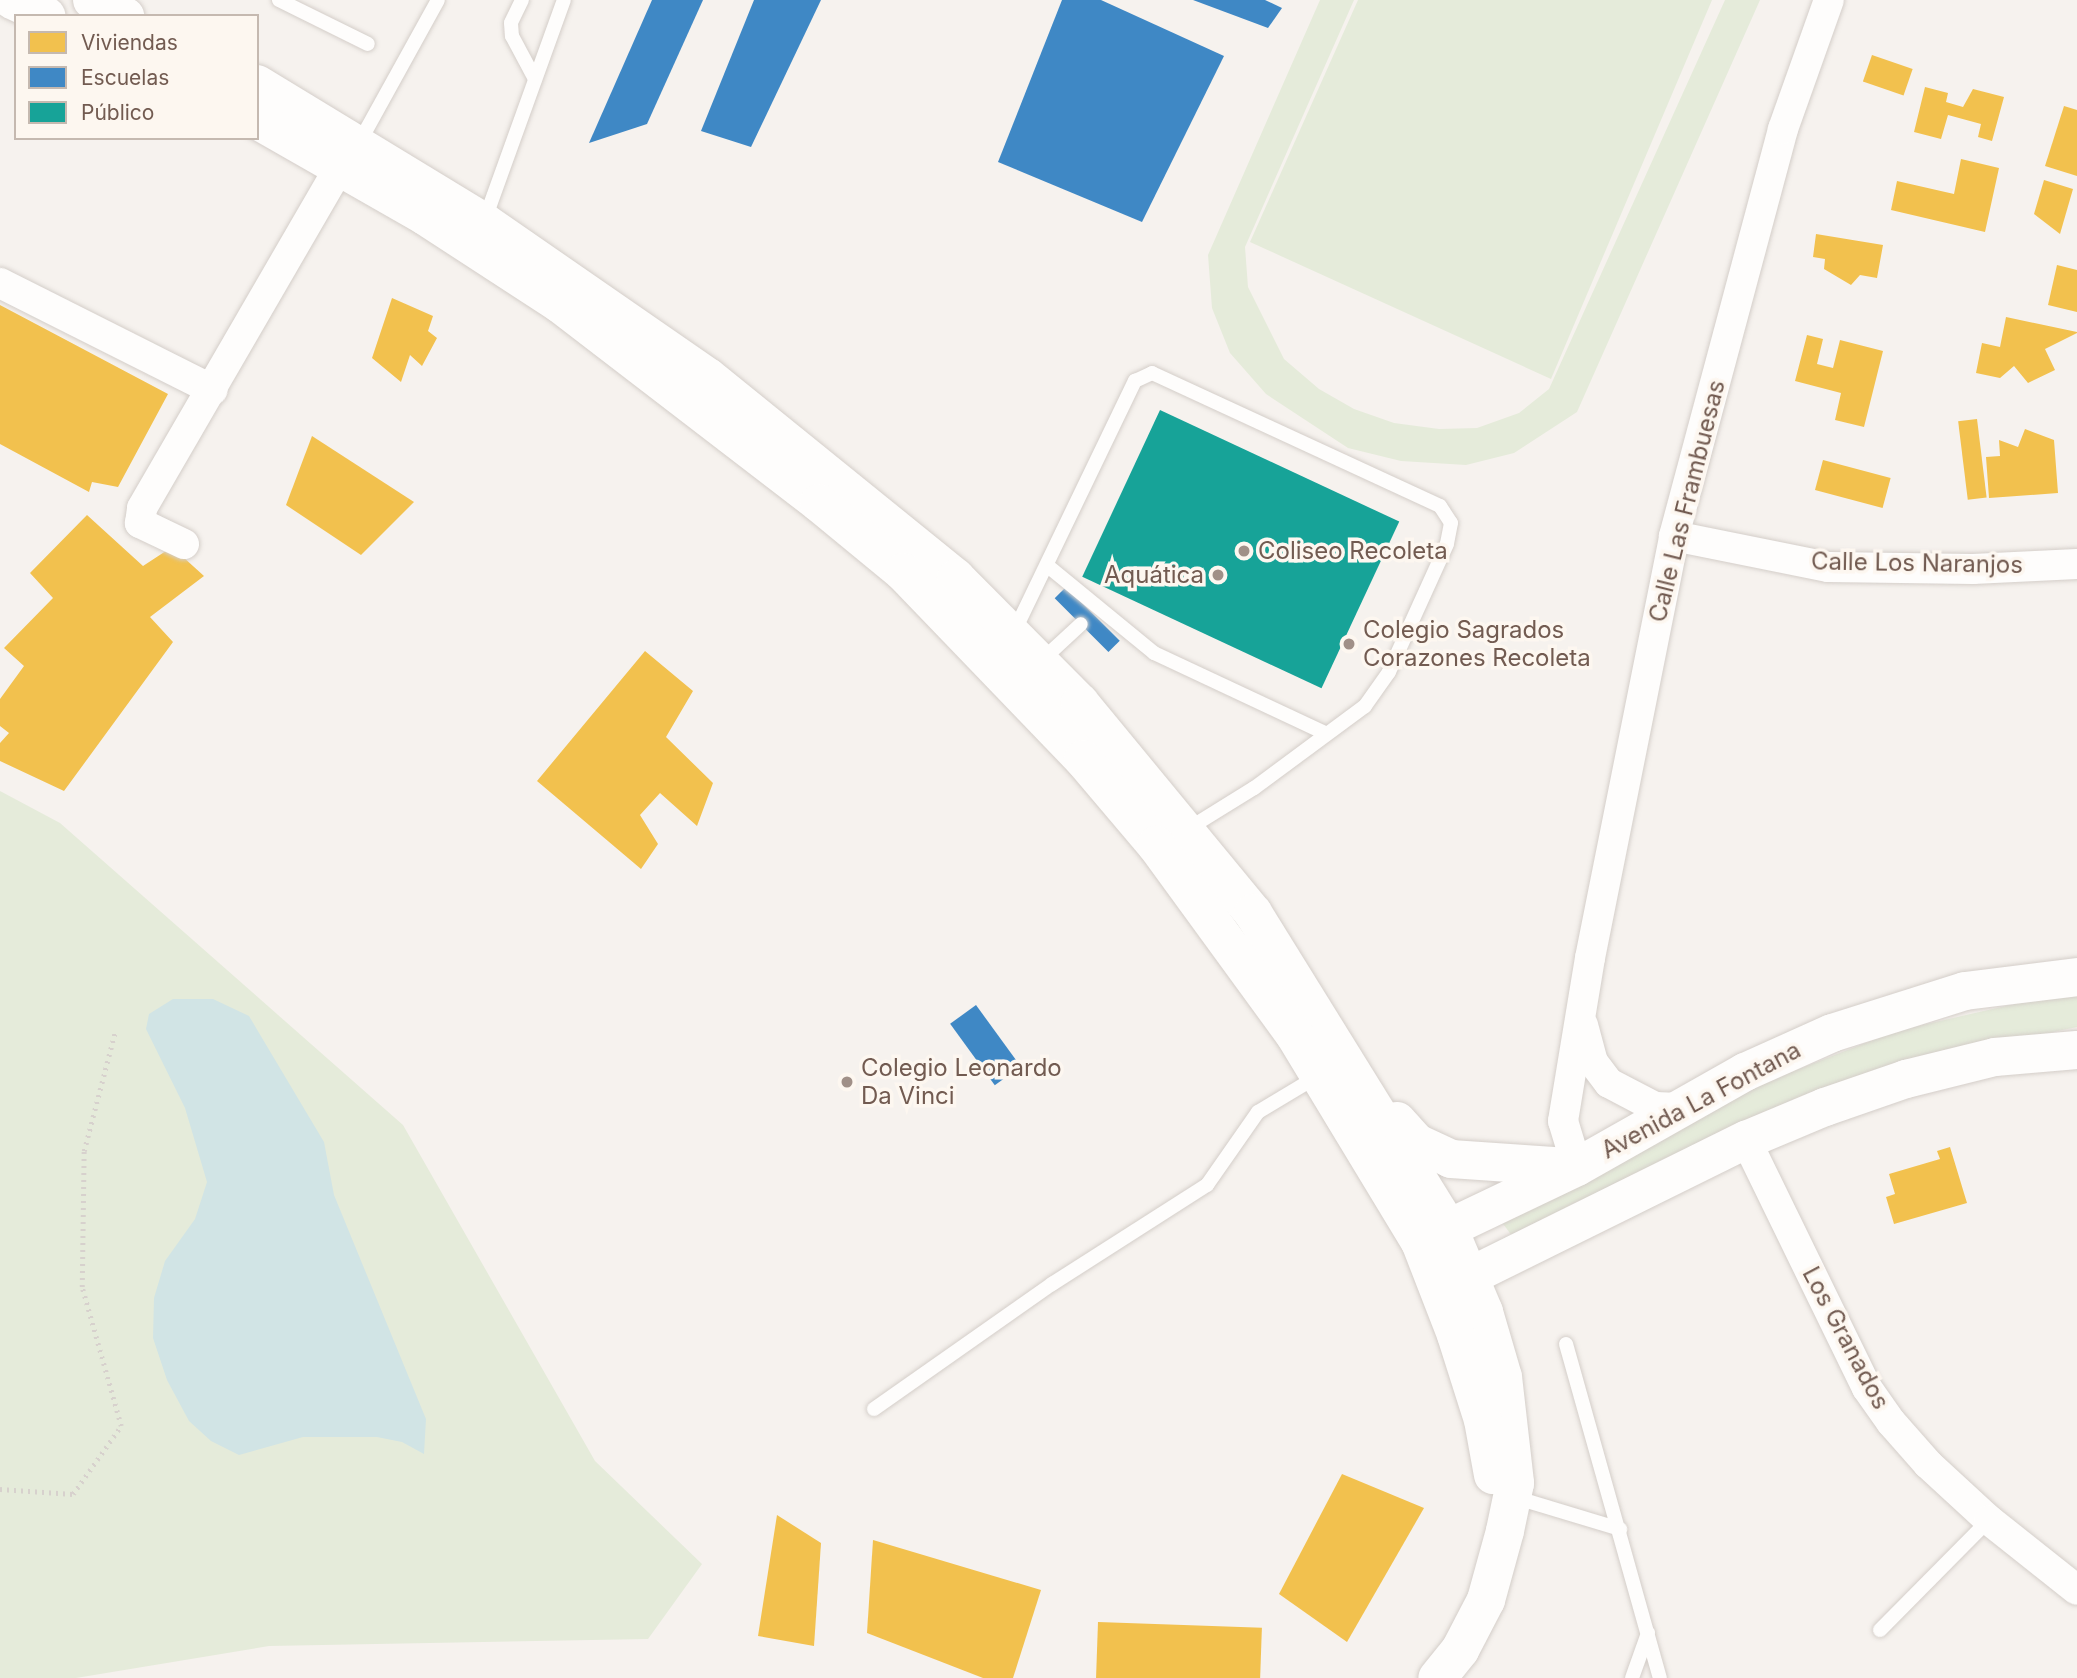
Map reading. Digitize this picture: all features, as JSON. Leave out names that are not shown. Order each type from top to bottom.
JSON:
[{"type":"main road","points":[[12,0],[43,14]]},
{"type":"main road","points":[[92,0],[121,14]]},
{"type":"main road","points":[[259,86],[349,155],[560,304],[903,572],[1083,759],[1156,845],[1434,1234]]},
{"type":"main road","points":[[259,121],[349,155],[484,222],[708,377],[956,578],[1014,632],[1188,829],[1253,913],[1360,1079],[1455,1283],[1503,1377],[1514,1455],[1486,1600],[1460,1650],[1437,1678]]},
{"type":"main road","name":"Avenida La Fontana","points":[[1434,1234],[1577,1167],[1681,1108],[1795,1050],[1902,1010],[1965,991],[2077,977]]},
{"type":"main road","points":[[1455,1283],[1746,1140],[1906,1079],[1995,1057],[2077,1050]]},
{"type":"main road","points":[[1360,1079],[1417,1143],[1432,1153],[1529,1167],[1577,1167]]},
{"type":"street","name":"Calle Las Frambuesas","points":[[1577,1167],[1563,1121],[1674,536],[1783,129],[1829,0]]},
{"type":"street","points":[[184,544],[141,523],[142,508],[349,155]]},
{"type":"street","points":[[0,283],[213,390]]},
{"type":"street","name":"Calle Los Naranjos","points":[[1674,536],[1828,566],[1973,569],[2077,564]]},
{"type":"street","name":"Calle Las Frambuesas","points":[[1582,1012],[1593,1062],[1609,1083],[1655,1107],[1681,1108]]},
{"type":"street","name":"Los Granados","points":[[1746,1140],[1867,1388],[1928,1464],[1989,1520],[2077,1590]]},
{"type":"lane","points":[[279,0],[303,5],[368,44]]},
{"type":"lane","points":[[349,155],[438,0]]},
{"type":"lane","points":[[522,0],[511,23],[512,36],[535,79]]},
{"type":"lane","points":[[484,222],[564,0]]},
{"type":"lane","points":[[1014,632],[1049,567],[1135,381],[1152,373],[1424,496],[1440,506],[1451,523],[1447,544],[1389,672],[1366,706],[1325,733],[1254,788],[1188,829]]},
{"type":"lane","points":[[1049,567],[1096,611],[1154,653],[1325,733]]},
{"type":"lane","points":[[1041,661],[1081,624]]},
{"type":"lane","points":[[874,1409],[1052,1284],[1207,1185],[1258,1112],[1320,1076]]},
{"type":"lane","points":[[1566,1344],[1660,1678]]},
{"type":"lane","points":[[1505,1508],[1620,1529]]},
{"type":"lane","points":[[1880,1630],[1989,1520]]},
{"type":"lane","points":[[1632,1678],[1648,1631]]},
{"type":"path","points":[[0,1489],[73,1494],[121,1426],[82,1287],[83,1151],[114,1032]]},
{"type":"green space","points":[[1320,0],[1354,0],[1245,247],[1248,287],[1284,359],[1319,389],[1354,409],[1394,423],[1439,429],[1477,428],[1519,413],[1549,389],[1725,0],[1760,0],[1577,412],[1514,453],[1466,465],[1401,461],[1348,448],[1266,394],[1230,353],[1212,308],[1208,255]]},
{"type":"green space","points":[[1358,0],[1712,0],[1551,379],[1250,242]]},
{"type":"green space","points":[[0,791],[60,823],[403,1125],[595,1461],[702,1564],[648,1639],[269,1646],[76,1678],[0,1678]]},
{"type":"green space","points":[[2077,995],[2077,1027],[1978,1048],[1516,1241],[1500,1220],[1725,1098],[1896,1031],[2041,998]]},
{"type":"shaded area","points":[[173,999],[213,999],[249,1016],[324,1142],[334,1195],[426,1419],[424,1454],[402,1442],[377,1437],[303,1437],[239,1455],[211,1441],[189,1421],[167,1380],[153,1338],[154,1298],[165,1261],[195,1219],[207,1182],[185,1108],[146,1029],[149,1014]]},
{"type":"building: Viviendas","points":[[1872,55],[1913,69],[1904,95],[1863,81]]},
{"type":"building: Viviendas","points":[[1925,87],[1948,93],[1946,102],[1963,107],[1973,89],[2004,97],[1992,141],[1978,137],[1981,124],[1948,115],[1941,139],[1914,132]]},
{"type":"building: Viviendas","points":[[2064,106],[2077,110],[2077,176],[2045,166]]},
{"type":"building: Viviendas","points":[[1961,159],[1999,168],[1985,232],[1891,210],[1897,181],[1954,194]]},
{"type":"building: Viviendas","points":[[2044,180],[2073,189],[2060,234],[2034,214]]},
{"type":"building: Viviendas","points":[[1816,234],[1883,245],[1877,278],[1860,275],[1851,285],[1824,269],[1825,259],[1813,257]]},
{"type":"building: Viviendas","points":[[2057,265],[2077,270],[2077,312],[2048,305]]},
{"type":"building: Viviendas","points":[[392,298],[433,316],[428,331],[437,338],[422,366],[410,355],[401,382],[372,358]]},
{"type":"building: Viviendas","points":[[0,305],[168,394],[118,487],[92,482],[89,492],[0,444]]},
{"type":"building: Viviendas","points":[[2006,317],[2077,333],[2045,349],[2055,370],[2028,383],[2014,366],[2000,378],[1976,373],[1982,343],[2000,347]]},
{"type":"building: Viviendas","points":[[1807,335],[1823,339],[1817,364],[1833,368],[1840,340],[1883,351],[1864,427],[1835,420],[1841,393],[1795,381]]},
{"type":"building: Viviendas","points":[[1977,419],[1987,497],[1968,500],[1958,421]]},
{"type":"building: Viviendas","points":[[2025,429],[2054,440],[2058,493],[1989,498],[1986,457],[2000,456],[1999,440],[2018,447]]},
{"type":"building: Viviendas","points":[[312,436],[414,502],[361,555],[286,505]]},
{"type":"building: Viviendas","points":[[1823,460],[1891,478],[1883,508],[1815,490]]},
{"type":"building: Viviendas","points":[[87,515],[143,566],[172,547],[204,576],[150,617],[173,642],[64,791],[0,761],[0,743],[9,733],[0,726],[0,699],[24,666],[4,648],[53,598],[30,573]]},
{"type":"building: Viviendas","points":[[645,651],[693,691],[666,737],[713,783],[697,826],[660,793],[640,815],[658,844],[641,869],[537,781]]},
{"type":"building: Viviendas","points":[[1950,1147],[1967,1203],[1894,1224],[1886,1197],[1895,1194],[1889,1174],[1940,1159],[1937,1151]]},
{"type":"building: Viviendas","points":[[1342,1474],[1424,1508],[1347,1642],[1279,1594]]},
{"type":"building: Viviendas","points":[[777,1515],[821,1543],[814,1646],[758,1636]]},
{"type":"building: Viviendas","points":[[873,1540],[1041,1590],[1013,1678],[983,1678],[867,1633]]},
{"type":"building: Viviendas","points":[[1098,1622],[1262,1628],[1260,1678],[1096,1678]]},
{"type":"building: Escuelas","points":[[652,0],[703,0],[647,124],[589,143]]},
{"type":"building: Escuelas","points":[[754,0],[821,0],[751,147],[701,131]]},
{"type":"building: Escuelas","points":[[1062,0],[1101,0],[1224,56],[1142,222],[998,162]]},
{"type":"building: Escuelas","points":[[1193,0],[1265,0],[1282,8],[1268,28]]},
{"type":"building: Escuelas","points":[[1066,587],[1120,641],[1108,652],[1055,598]]},
{"type":"building: Escuelas","points":[[976,1005],[1021,1066],[995,1085],[950,1024]]},
{"type":"building: Público","name":"Coliseo Recoleta","points":[[1160,410],[1399,522],[1322,688],[1082,577]]},
{"type":"place","name":"Coliseo Recoleta","points":[[1244,551]]},
{"type":"place","name":"Aquática","points":[[1218,575]]},
{"type":"place","name":"Colegio Sagrados Corazones Recoleta","points":[[1349,644]]},
{"type":"place","name":"Colegio Leonardo Da Vinci","points":[[847,1082]]}]
